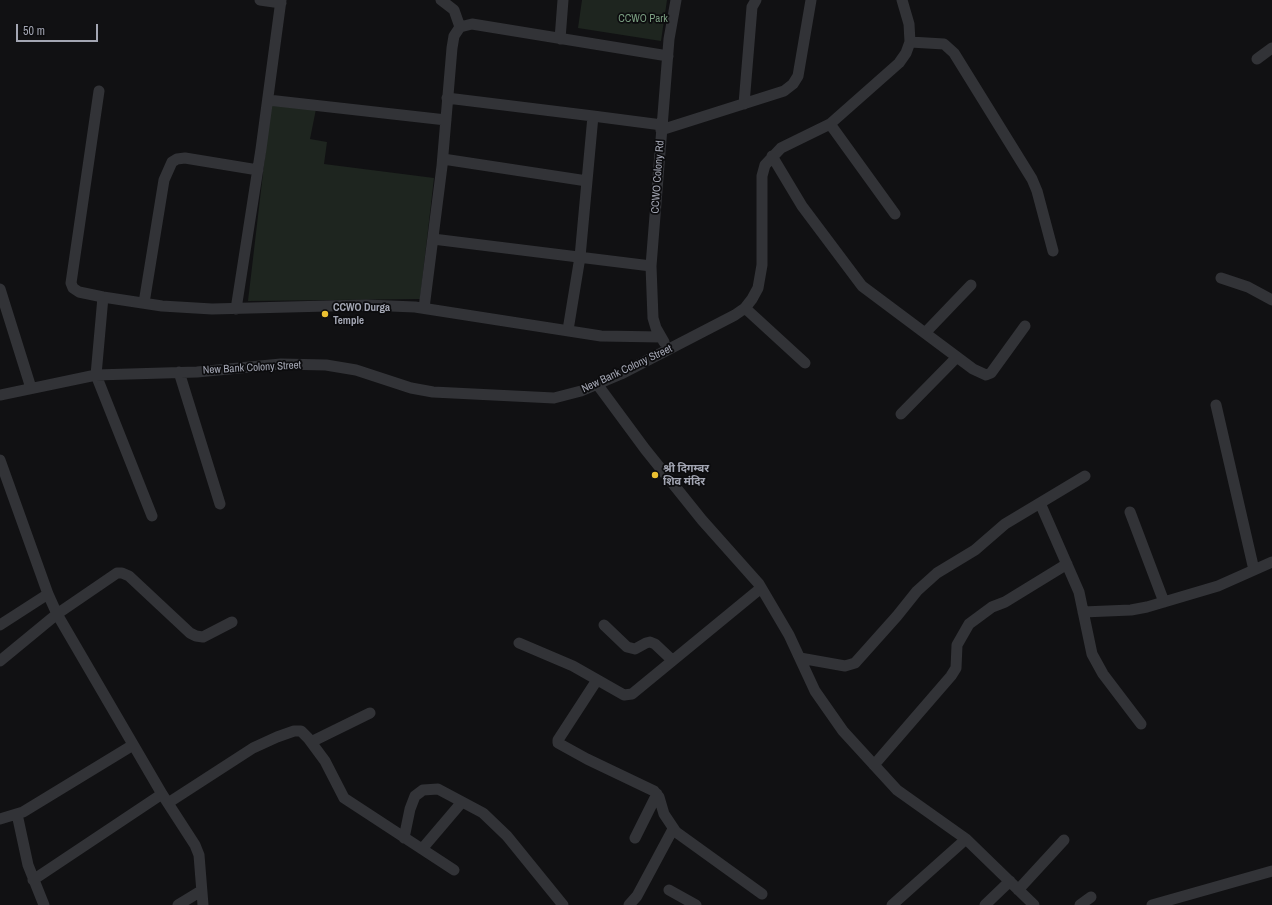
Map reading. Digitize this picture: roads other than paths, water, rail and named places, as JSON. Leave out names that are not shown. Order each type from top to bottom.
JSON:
[{"type":"street","points":[[236,309],[258,170],[281,1],[260,0]]},
{"type":"street","points":[[441,0],[454,10],[460,27]]},
{"type":"street","points":[[560,39],[563,0]]},
{"type":"street","name":"CCWO Colony Rd","points":[[669,350],[661,337],[653,318],[651,266],[668,56],[676,0]]},
{"type":"street","points":[[744,104],[752,7],[756,0]]},
{"type":"street","points":[[447,98],[594,116],[662,128],[784,91],[793,84],[798,76],[811,0]]},
{"type":"street","points":[[902,0],[909,24],[910,42],[944,44],[954,54],[1032,179],[1037,191],[1053,251]]},
{"type":"street","points":[[424,308],[442,159],[452,48],[454,36],[460,27],[472,24],[668,56]]},
{"type":"street","name":"New Bank Colony Street","points":[[0,395],[96,376],[179,372],[281,364],[326,365],[356,370],[411,388],[433,392],[544,398],[564,396],[597,384],[669,350],[745,308],[758,288],[762,265],[762,176],[765,165],[781,148],[830,124],[899,63],[906,53],[910,42]]},
{"type":"street","points":[[1257,59],[1272,48]]},
{"type":"street","points":[[99,91],[71,283],[73,288],[79,292],[144,303],[212,310],[366,305],[424,308],[608,336],[661,337]]},
{"type":"street","points":[[268,100],[446,120]]},
{"type":"street","points":[[568,330],[580,257],[594,116]]},
{"type":"street","points":[[830,124],[895,214]]},
{"type":"street","points":[[772,156],[802,206],[855,279],[871,294],[980,373],[986,375],[991,373],[1025,326]]},
{"type":"street","points":[[144,303],[164,180],[172,162],[177,158],[185,158],[258,170]]},
{"type":"street","points":[[442,159],[587,181]]},
{"type":"street","points":[[433,238],[651,266]]},
{"type":"street","points":[[1221,278],[1248,287],[1272,300]]},
{"type":"street","points":[[925,333],[971,286]]},
{"type":"street","points":[[0,289],[31,388]]},
{"type":"street","points":[[103,297],[96,376],[152,516]]},
{"type":"street","points":[[745,308],[805,363]]},
{"type":"street","points":[[901,414],[958,357]]},
{"type":"street","points":[[179,372],[220,504]]},
{"type":"street","points":[[597,384],[645,449],[702,520],[746,568],[761,588],[776,610],[815,691],[843,731],[897,790],[966,840],[1034,905]]},
{"type":"street","points":[[1216,406],[1254,570]]},
{"type":"street","points":[[0,460],[48,594],[57,614],[165,799],[195,845],[199,855],[200,891],[203,905]]},
{"type":"street","points":[[800,658],[846,666],[855,663],[926,582],[937,573],[975,550],[1005,524],[1085,476]]},
{"type":"street","points":[[1040,503],[1079,592],[1092,654],[1097,665],[1141,724]]},
{"type":"street","points":[[1130,512],[1164,602]]},
{"type":"street","points":[[1083,612],[1131,610],[1164,602],[1218,586],[1272,562]]},
{"type":"street","points":[[874,765],[951,676],[956,668],[958,645],[969,624],[992,607],[1005,602],[1067,564]]},
{"type":"street","points":[[0,661],[57,614],[117,573],[122,573],[129,576],[190,633],[196,636],[203,637],[232,622]]},
{"type":"street","points":[[519,643],[573,666],[624,695],[632,694],[761,588]]},
{"type":"street","points":[[0,626],[48,594]]},
{"type":"street","points":[[604,625],[627,647],[635,649],[650,642],[655,644],[672,660]]},
{"type":"street","points":[[597,680],[558,740],[558,743],[588,759],[647,786],[657,794],[664,814],[673,829],[762,894]]},
{"type":"street","points":[[311,742],[370,713]]},
{"type":"street","points":[[33,880],[165,799],[253,748],[276,737],[294,731],[301,731],[311,742],[325,761],[344,798],[454,870]]},
{"type":"street","points":[[0,819],[17,814],[133,745]]},
{"type":"street","points":[[404,838],[410,809],[418,792],[429,788],[438,788],[483,813],[507,836],[563,905]]},
{"type":"street","points":[[635,838],[657,794]]},
{"type":"street","points":[[422,849],[462,802]]},
{"type":"street","points":[[17,814],[28,865],[44,905]]},
{"type":"street","points":[[629,905],[637,896],[673,829]]},
{"type":"street","points":[[892,905],[966,840]]},
{"type":"street","points":[[1018,890],[1064,840]]},
{"type":"street","points":[[1152,905],[1272,871]]},
{"type":"street","points":[[985,905],[1010,881]]},
{"type":"street","points":[[669,890],[696,905]]},
{"type":"street","points":[[178,905],[200,891]]},
{"type":"street","points":[[1080,905],[1091,897]]},
{"type":"place","name":"CCWO Durga Temple","points":[[325,314]]},
{"type":"place","name":"श्री दिगम्बर शिव मंदिर","points":[[655,475]]},
{"type":"park label","name":"CCWO Park","points":[[643,19]]}]
